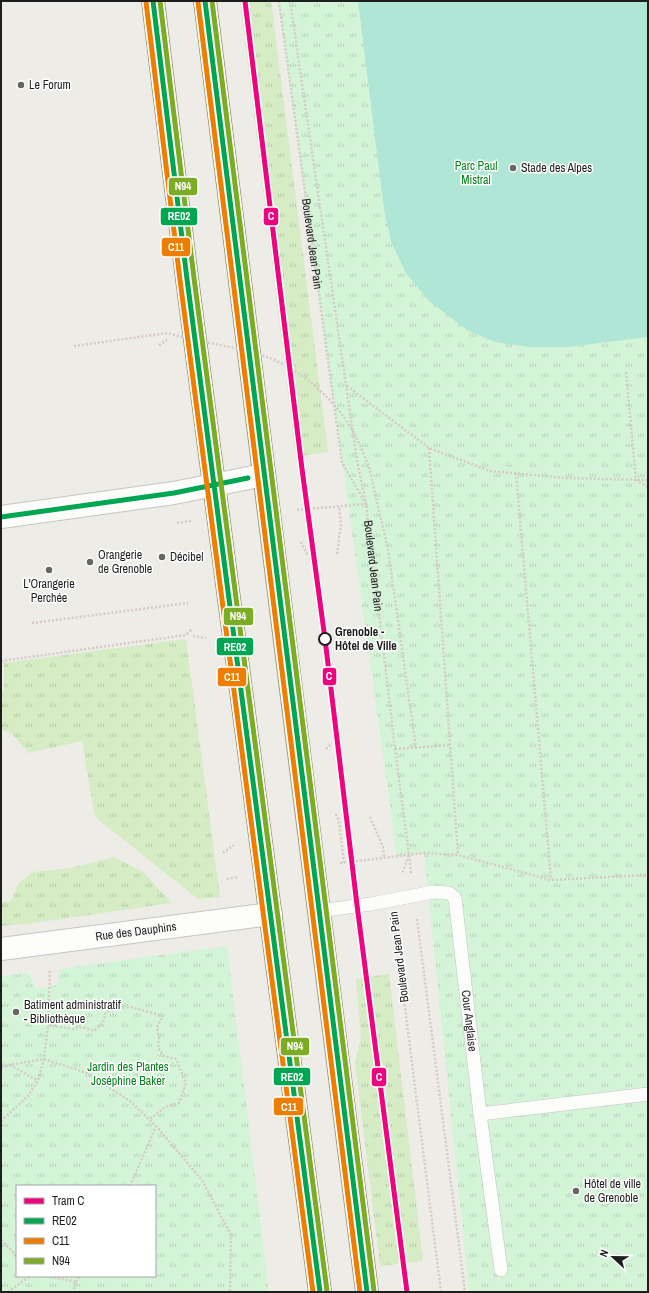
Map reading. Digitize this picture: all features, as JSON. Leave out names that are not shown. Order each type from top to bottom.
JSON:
[{"type":"main road","points":[[153,1],[187,280],[320,1292]]},
{"type":"main road","points":[[205,1],[263,475],[367,1292]]},
{"type":"street","points":[[1,517],[132,500],[263,475]]},
{"type":"street","name":"Rue des Dauphins","points":[[1,949],[271,914]]},
{"type":"lane","name":"Cour Anglaise","points":[[319,911],[371,904],[433,892],[449,893],[455,898],[480,1114],[501,1270]]},
{"type":"lane","points":[[480,1114],[648,1094]]},
{"type":"path","name":"Boulevard Jean Pain","points":[[279,1],[342,462],[366,504]]},
{"type":"path","name":"Boulevard Jean Pain","points":[[290,1],[357,460],[366,504],[409,855],[392,900],[441,1292]]},
{"type":"path","points":[[74,346],[168,333],[255,353],[269,358],[283,364],[312,384],[327,397],[348,423],[370,467],[388,550],[416,748]]},
{"type":"path","points":[[626,372],[636,480]]},
{"type":"path","points":[[347,386],[429,448],[490,471],[565,478],[648,480]]},
{"type":"path","points":[[429,448],[458,855]]},
{"type":"path","points":[[516,473],[551,880]]},
{"type":"path","points":[[636,480],[648,487]]},
{"type":"path","points":[[337,554],[341,523],[339,506]]},
{"type":"path","points":[[32,623],[188,603]]},
{"type":"path","points":[[1,661],[186,635],[192,629]]},
{"type":"path","points":[[193,636],[208,639]]},
{"type":"path","points":[[395,749],[450,745]]},
{"type":"path","points":[[370,816],[383,846],[384,857]]},
{"type":"path","points":[[409,855],[424,853],[458,855],[551,880],[648,874]]},
{"type":"path","name":"Boulevard Jean Pain","points":[[414,896],[465,1292]]},
{"type":"path","points":[[1,1121],[28,1096],[38,1081],[44,1059],[48,1025],[51,965]]},
{"type":"path","points":[[48,1025],[72,1029],[82,1027],[94,1031],[102,1023],[106,1012],[131,1008],[163,1016],[157,1027],[159,1038],[158,1048],[164,1056],[176,1059],[186,1083],[179,1103],[165,1107],[149,1120]]},
{"type":"path","points":[[1,1068],[9,1065],[44,1059],[87,1073],[130,1101],[156,1126],[202,1180],[231,1235],[230,1292]]},
{"type":"path","points":[[9,1065],[38,1081]]},
{"type":"path","points":[[130,1185],[156,1126]]},
{"type":"path","points":[[1,1240],[16,1255]]},
{"type":"path","points":[[8,1292],[29,1277]]},
{"type":"path","points":[[51,1277],[76,1282]]},
{"type":"path","points":[[73,1292],[78,1277]]},
{"type":"green space","points":[[240,1],[271,1],[328,452],[296,457]]},
{"type":"green space","name":"Parc Paul Mistral","points":[[278,1],[648,1],[648,1292],[469,1292],[424,853],[397,856]]},
{"type":"green space","name":"Stade des Alpes","points":[[358,1],[648,1],[648,337],[568,347],[529,347],[495,342],[467,330],[430,302],[406,273],[391,242],[384,210]]},
{"type":"green space","points":[[186,639],[220,897],[198,899],[95,817],[82,741],[29,753],[12,734],[1,729],[1,693],[4,689],[4,663]]},
{"type":"green space","points":[[114,857],[143,872],[172,903],[26,924],[1,926],[1,903],[11,901],[18,884],[33,872],[71,868]]},
{"type":"green space","name":"Jardin des Plantes Joséphine Baker","points":[[227,946],[269,1292],[1,1292],[1,976],[29,973],[36,989],[58,985],[59,969]]},
{"type":"green space","points":[[389,974],[423,1261],[380,1266],[355,1062],[361,1038],[356,979]]},
{"type":"tram line","name":"C","points":[[245,1],[302,469],[325,639],[357,905],[407,1292]]},
{"type":"transit line","name":"RE02","points":[[153,1],[187,279],[320,1292]]},
{"type":"transit line","name":"N94","points":[[160,1],[194,278],[327,1291]]},
{"type":"transit line","name":"RE02","points":[[205,1],[367,1292]]},
{"type":"transit line","name":"N94","points":[[212,1],[374,1291]]},
{"type":"transit line","name":"C11","points":[[146,2],[180,280],[313,1292]]},
{"type":"transit line","name":"C11","points":[[198,2],[360,1292]]},
{"type":"transit line","name":"RE02","points":[[1,517],[174,493],[248,478]]},
{"type":"place","name":"Le Forum","points":[[21,85]]},
{"type":"place","name":"Stade des Alpes","points":[[513,168]]},
{"type":"place","name":"Décibel","points":[[162,557]]},
{"type":"place","name":"Orangerie de Grenoble","points":[[90,562]]},
{"type":"place","name":"L'Orangerie Perchée","points":[[49,570]]},
{"type":"place","name":"Grenoble - Hôtel de Ville","points":[[325,639]]},
{"type":"place","name":"Batiment administratif - Bibliothèque","points":[[16,1012]]},
{"type":"place","name":"Hôtel de ville de Grenoble","points":[[576,1191]]}]
